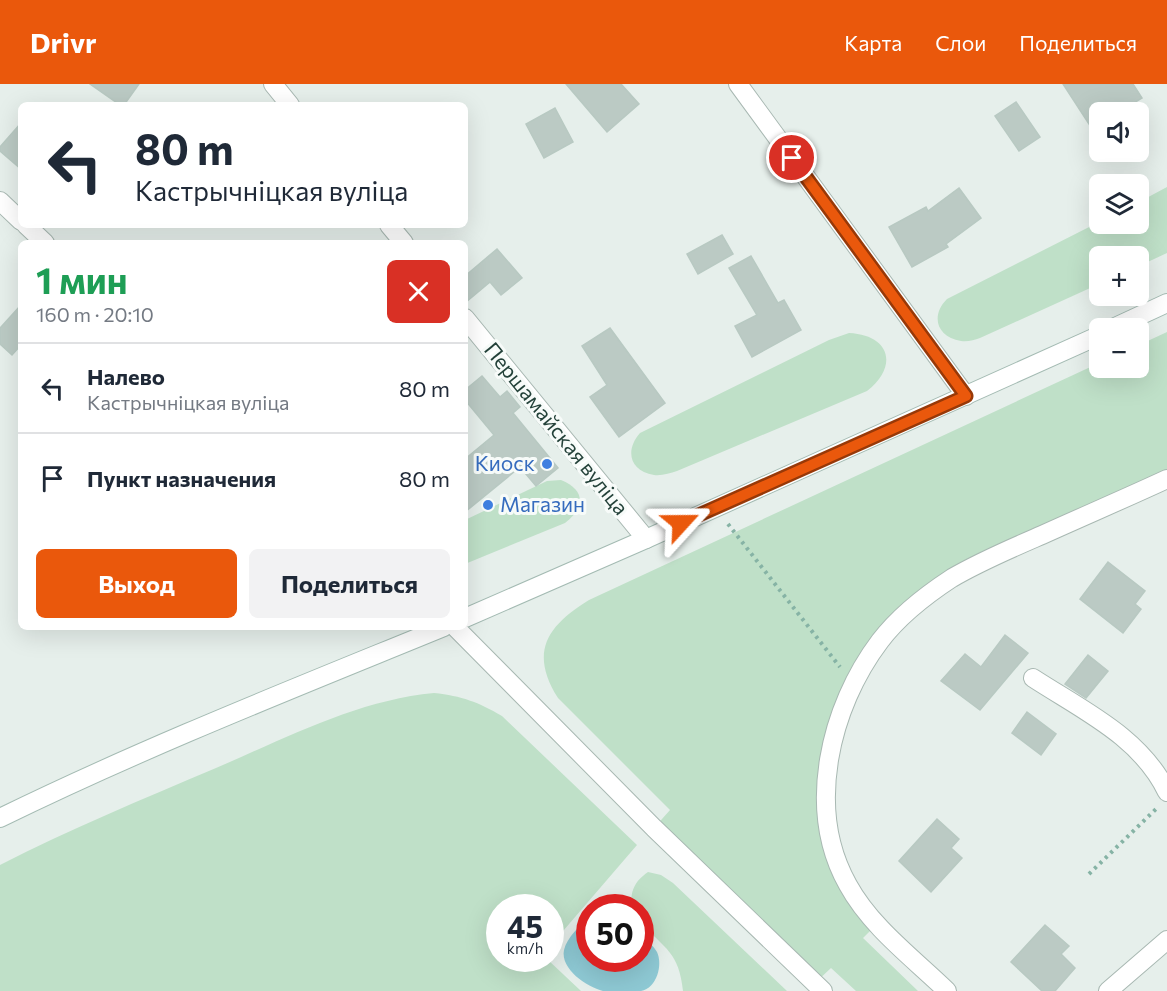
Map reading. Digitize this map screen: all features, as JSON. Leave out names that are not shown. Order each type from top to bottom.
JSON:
[{"type":"street","points":[[273,84],[288,102]]},
{"type":"street","points":[[738,84],[966,396]]},
{"type":"street","points":[[0,201],[18,218]]},
{"type":"street","points":[[29,228],[42,240]]},
{"type":"street","points":[[392,228],[402,240]]},
{"type":"street","points":[[1135,318],[1167,303]]},
{"type":"street","name":"Першамайская вуліца","points":[[468,322],[646,539]]},
{"type":"street","points":[[468,617],[716,508],[1089,339]]},
{"type":"street","points":[[947,991],[861,906],[847,884],[830,835],[827,812],[828,769],[834,736],[853,684],[876,646],[901,618],[952,578],[1016,546],[1167,479]]},
{"type":"street","points":[[0,818],[158,744],[437,630]]},
{"type":"street","points":[[458,630],[654,828],[823,991]]},
{"type":"street","points":[[1033,678],[1133,745],[1160,777],[1163,799]]},
{"type":"street","points":[[1108,991],[1167,940]]},
{"type":"path","points":[[716,508],[853,684]]},
{"type":"path","points":[[1089,874],[1163,799]]},
{"type":"green space","points":[[1167,187],[1167,253],[1149,261],[1149,246],[1089,246],[1089,289],[980,338],[961,341],[946,335],[942,330],[938,319],[939,312],[947,299],[1089,227],[1089,234],[1149,234],[1149,197]]},
{"type":"green space","points":[[1167,332],[1167,479],[1016,547],[901,617],[843,710],[830,835],[877,924],[863,938],[918,991],[856,991],[831,968],[815,983],[654,828],[670,810],[558,698],[549,682],[544,654],[553,630],[574,610],[589,600],[1089,368],[1089,378],[1149,378],[1149,340]]},
{"type":"green space","points":[[849,333],[874,339],[885,353],[886,362],[883,372],[867,391],[677,471],[663,475],[646,473],[639,469],[632,459],[632,446],[640,433],[829,340]]},
{"type":"green space","points":[[561,480],[579,494],[579,505],[572,517],[565,523],[468,563],[468,519],[547,481]]},
{"type":"green space","points":[[434,693],[453,696],[469,700],[502,716],[637,845],[595,894],[576,894],[576,916],[564,930],[564,894],[486,894],[486,972],[561,972],[581,991],[0,991],[0,865],[53,839],[296,733],[350,712],[406,697]]},
{"type":"green space","points":[[648,872],[661,875],[673,883],[787,991],[683,991],[674,959],[654,936],[654,894],[632,894],[639,879]]},
{"type":"water","points":[[576,930],[576,972],[654,972],[654,948],[659,957],[659,969],[655,981],[647,989],[641,991],[603,991],[590,986],[576,976],[566,964],[564,950]]},
{"type":"building","points":[[90,84],[139,84],[126,102],[116,102]]},
{"type":"building","points":[[566,84],[621,84],[639,104],[607,132]]},
{"type":"building","points":[[1063,84],[1133,84],[1142,98],[1135,102],[1089,102],[1089,124]]},
{"type":"building","points":[[1016,102],[1040,137],[1019,151],[995,116]]},
{"type":"building","points":[[555,108],[573,142],[544,158],[526,124]]},
{"type":"building","points":[[18,126],[18,166],[0,151],[0,147]]},
{"type":"building","points":[[959,188],[981,218],[946,244],[948,247],[912,267],[889,227],[926,207],[928,211]]},
{"type":"building","points":[[722,235],[733,254],[698,274],[687,254]]},
{"type":"building","points":[[497,249],[522,278],[501,295],[490,282],[468,300],[468,273]]},
{"type":"building","points":[[751,256],[778,303],[784,300],[801,330],[752,357],[735,326],[757,315],[729,268]]},
{"type":"building","points":[[18,308],[18,348],[12,355],[0,344],[0,328]]},
{"type":"building","points":[[610,328],[665,403],[619,437],[590,397],[607,385],[582,346]]},
{"type":"building","points":[[482,376],[500,397],[507,391],[520,407],[513,413],[558,468],[536,486],[520,467],[468,510],[468,457],[494,435],[468,404],[468,388]]},
{"type":"building","points":[[1108,562],[1145,591],[1135,604],[1141,609],[1123,633],[1080,599]]},
{"type":"building","points":[[1005,635],[1028,653],[980,710],[941,681],[965,654],[981,667]]},
{"type":"building","points":[[1088,655],[1108,671],[1086,698],[1065,684]]},
{"type":"building","points":[[1027,712],[1056,734],[1041,755],[1012,733]]},
{"type":"building","points":[[937,819],[959,839],[951,848],[962,858],[931,892],[899,861]]},
{"type":"building","points":[[1045,925],[1069,946],[1061,954],[1075,968],[1055,991],[1042,991],[1011,962]]},
{"type":"place","name":"Киоск","points":[[547,464]]},
{"type":"place","name":"Магазин","points":[[488,505]]},
{"type":"route","points":[[681,523],[966,396],[792,158]]}]
